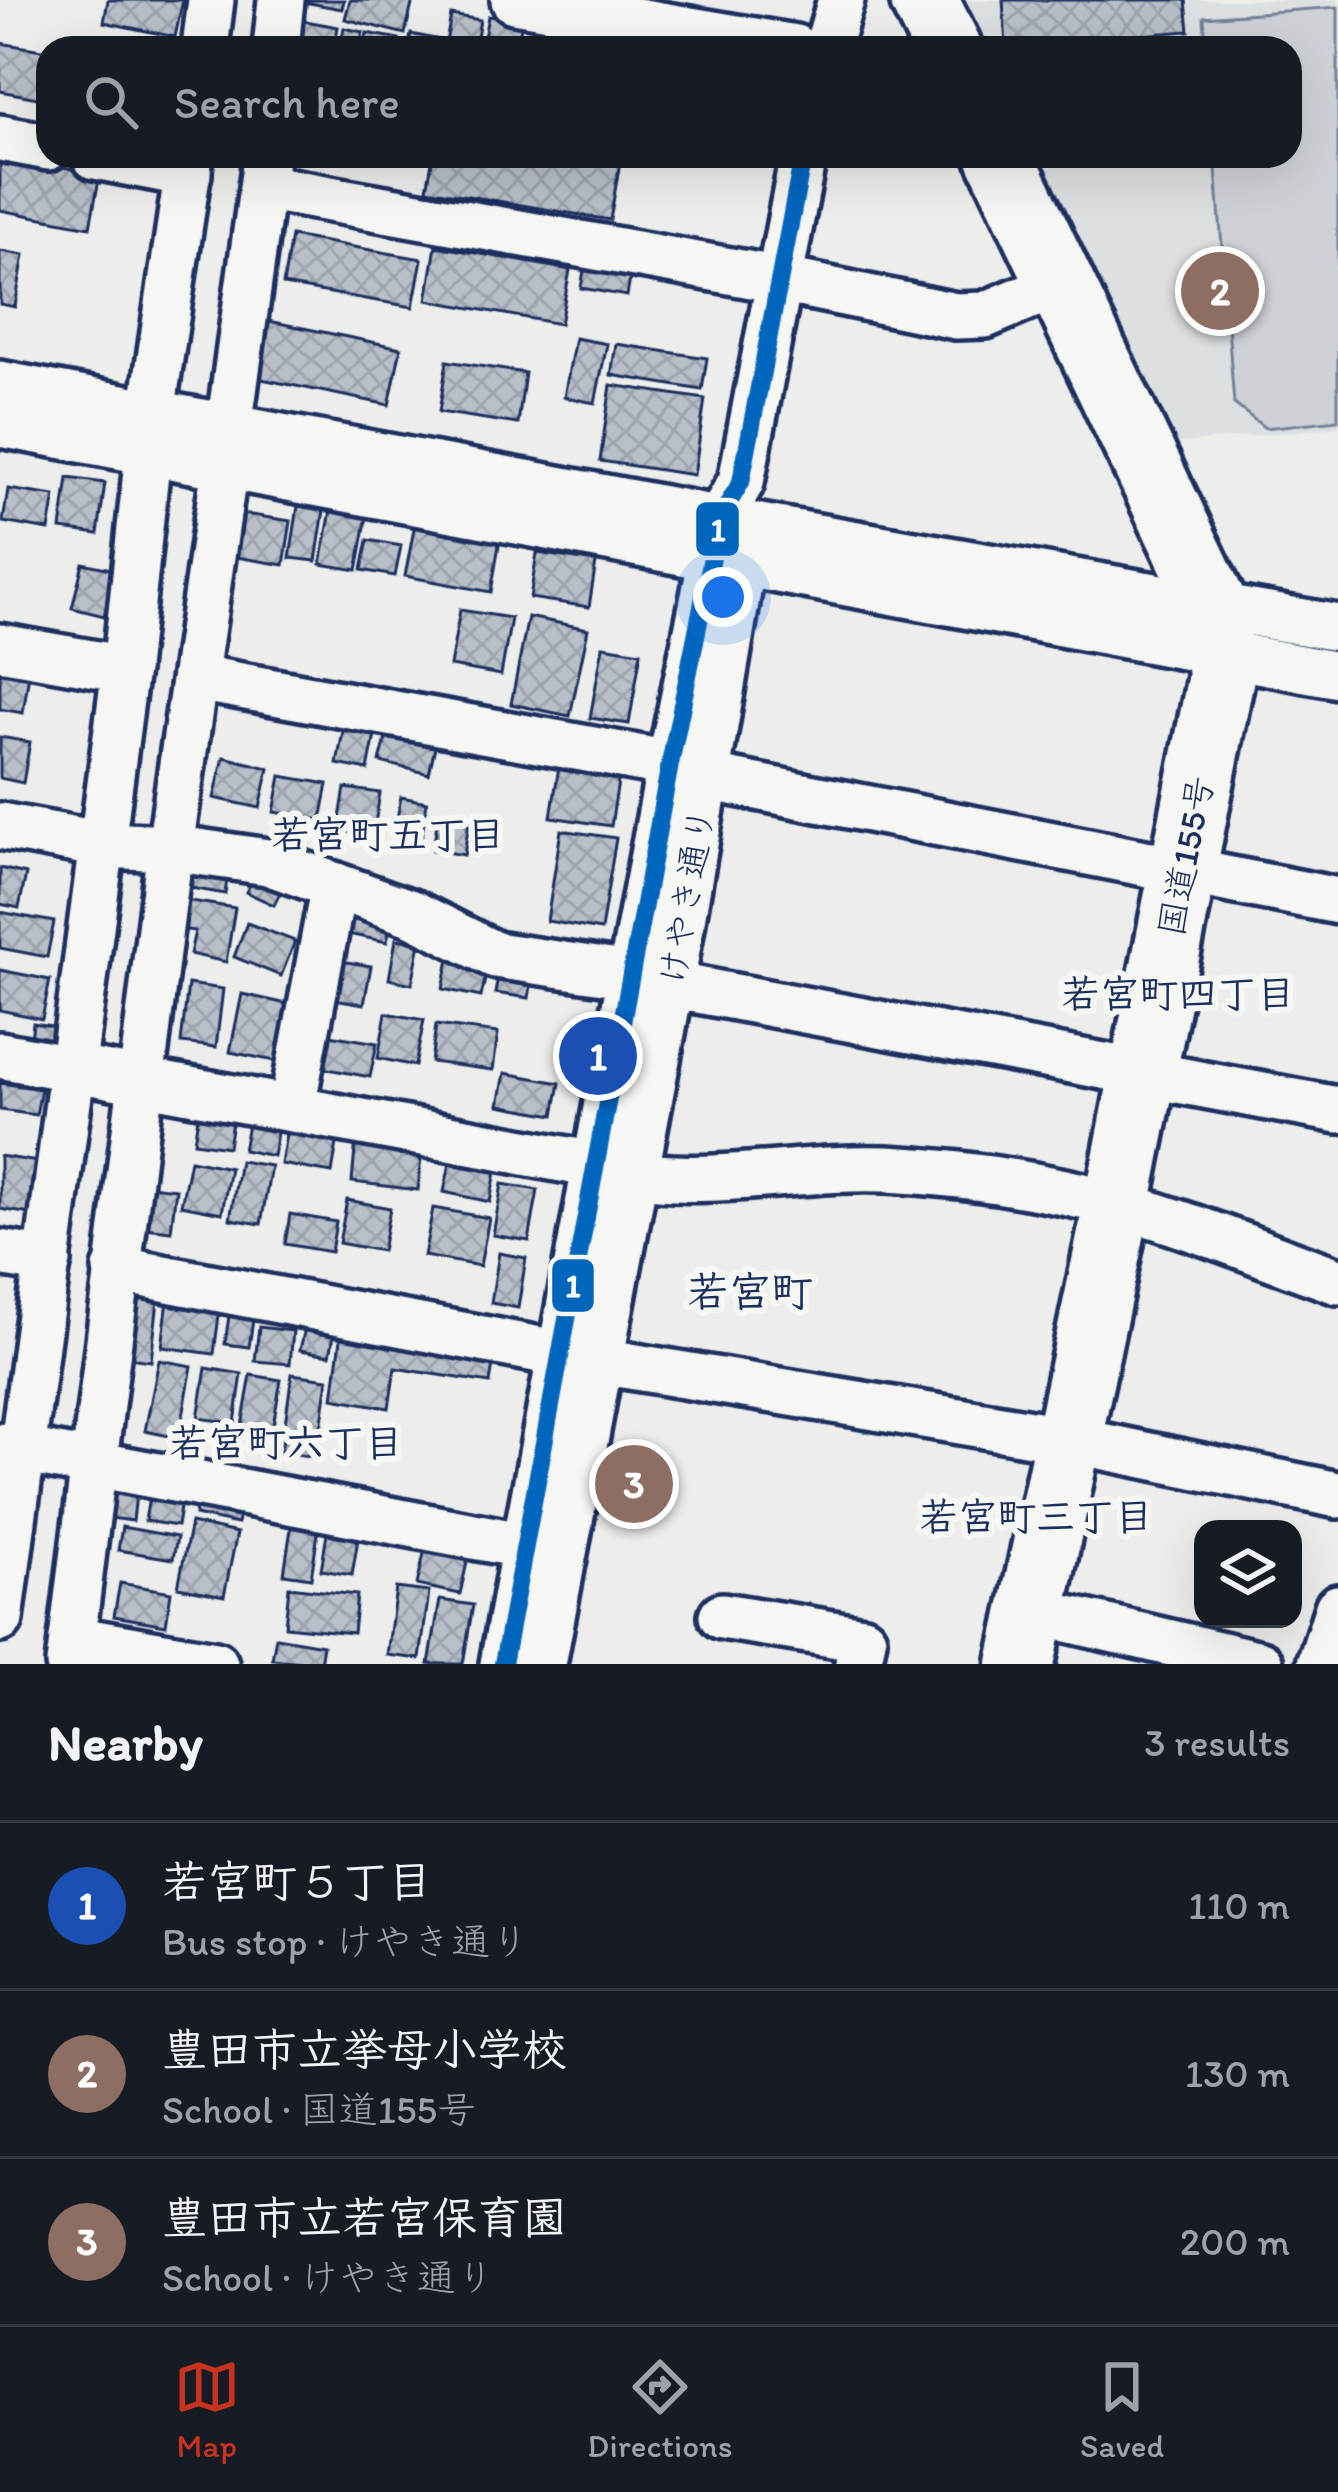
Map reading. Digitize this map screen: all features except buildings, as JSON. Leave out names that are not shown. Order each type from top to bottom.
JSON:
[{"type":"highway","points":[[924,0],[941,36]]},
{"type":"highway","points":[[1006,168],[1216,630]]},
{"type":"highway","name":"国道155号","points":[[1025,1637],[1144,1076],[1221,676],[1216,630]]},
{"type":"street","points":[[206,36],[211,0]]},
{"type":"street","points":[[277,36],[281,0]]},
{"type":"street","points":[[514,0],[603,8],[737,36]]},
{"type":"street","points":[[830,36],[841,0]]},
{"type":"street","points":[[0,138],[36,145]]},
{"type":"street","points":[[0,1618],[10,1448],[48,1262],[125,669],[150,433],[189,168]]},
{"type":"street","points":[[543,1664],[581,1357],[801,168]]},
{"type":"street","points":[[215,1664],[70,1652],[170,848],[265,171],[970,317],[1061,283]]},
{"type":"street","points":[[0,384],[150,433]]},
{"type":"street","points":[[0,424],[150,433],[733,529],[1216,630],[1338,675]]},
{"type":"street","points":[[1216,630],[1338,628]]},
{"type":"street","points":[[0,647],[125,669]]},
{"type":"street","points":[[196,678],[1338,901]]},
{"type":"street","points":[[0,826],[103,845],[170,848],[268,862],[414,914],[494,955],[651,980],[1338,1110]]},
{"type":"street","points":[[292,1107],[334,885]]},
{"type":"street","points":[[0,1055],[614,1171],[724,1179],[884,1169],[996,1180],[1117,1206],[1338,1281]]},
{"type":"street","points":[[0,1252],[48,1262]]},
{"type":"street","points":[[116,1269],[581,1357],[1067,1439],[1338,1495]]},
{"type":"street","points":[[503,1664],[526,1546],[581,1357]]},
{"type":"street","points":[[10,1448],[526,1546]]},
{"type":"street","points":[[1319,1664],[1338,1607]]},
{"type":"street","points":[[722,1616],[863,1639],[858,1664]]},
{"type":"street","points":[[1025,1637],[1260,1664]]},
{"type":"shaded area","points":[[964,0],[1338,0],[1338,427],[1174,444],[1044,168],[1302,168],[1302,36],[981,36]]},
{"type":"shaded area","points":[[1338,7],[1338,420],[1265,428],[1234,404],[1216,168],[1302,168],[1302,36],[1205,36],[1204,17]]},
{"type":"transit line","name":"1","points":[[503,1664],[670,764],[720,518],[741,482],[801,168]]},
{"type":"place","name":"豊田市立挙母小学校","points":[[1220,291]]},
{"type":"place","name":"若宮町５丁目","points":[[598,1056]]},
{"type":"place","name":"豊田市立若宮保育園","points":[[634,1484]]},
{"type":"district","name":"若宮町五丁目","points":[[388,834]]},
{"type":"district","name":"若宮町四丁目","points":[[1178,993]]},
{"type":"district","name":"若宮町","points":[[750,1291]]},
{"type":"district","name":"若宮町六丁目","points":[[286,1442]]},
{"type":"district","name":"若宮町三丁目","points":[[1036,1516]]}]
